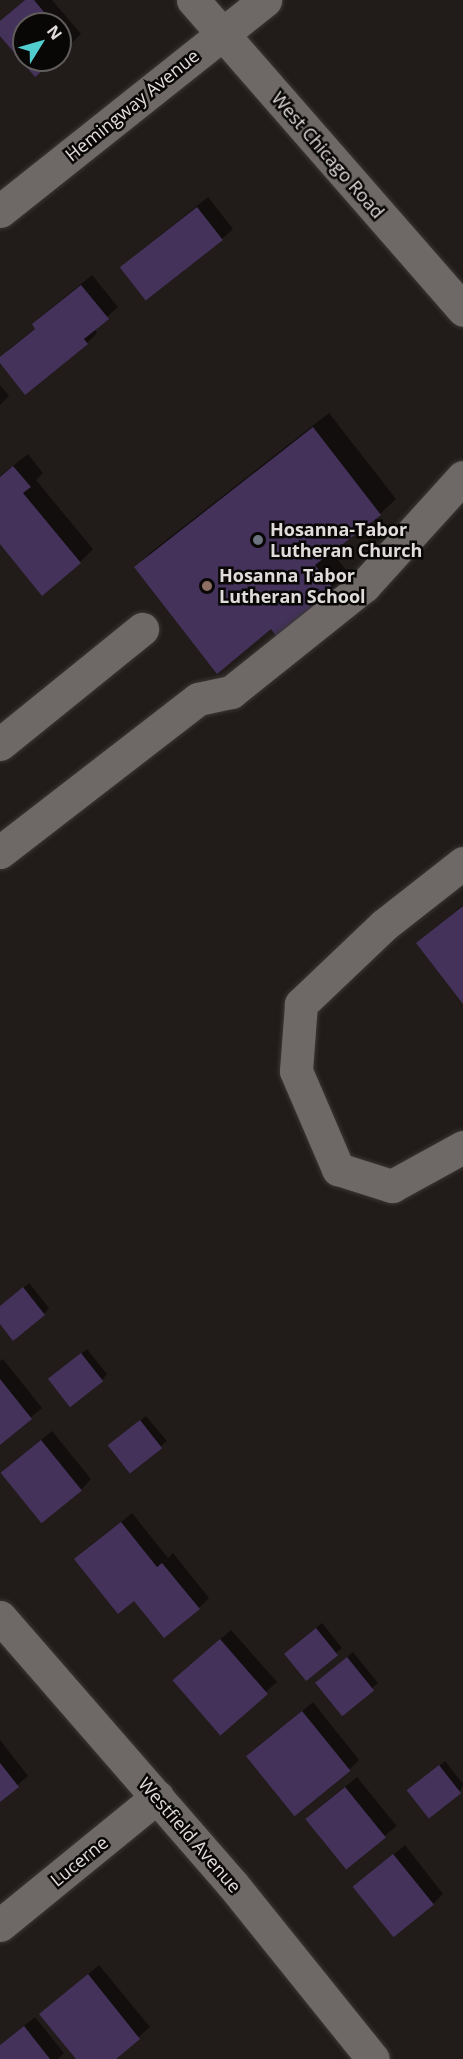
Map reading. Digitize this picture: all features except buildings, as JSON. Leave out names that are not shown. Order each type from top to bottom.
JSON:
[{"type":"street","name":"West Chicago Road","points":[[193,0],[463,310]]},
{"type":"street","name":"Hemingway Avenue","points":[[0,211],[265,0]]},
{"type":"street","points":[[0,852],[198,699],[231,692],[364,586],[463,477]]},
{"type":"street","points":[[0,744],[142,629]]},
{"type":"street","points":[[463,863],[384,925],[301,1004],[296,1071],[338,1169],[392,1186],[463,1147]]},
{"type":"street","name":"Westfield Avenue","points":[[0,1617],[233,1885],[373,2059]]},
{"type":"street","name":"Lucerne","points":[[0,1925],[157,1797]]},
{"type":"place","name":"Hosanna-Tabor Lutheran Church","points":[[258,540]]},
{"type":"place","name":"Hosanna Tabor Lutheran School","points":[[207,586]]}]
